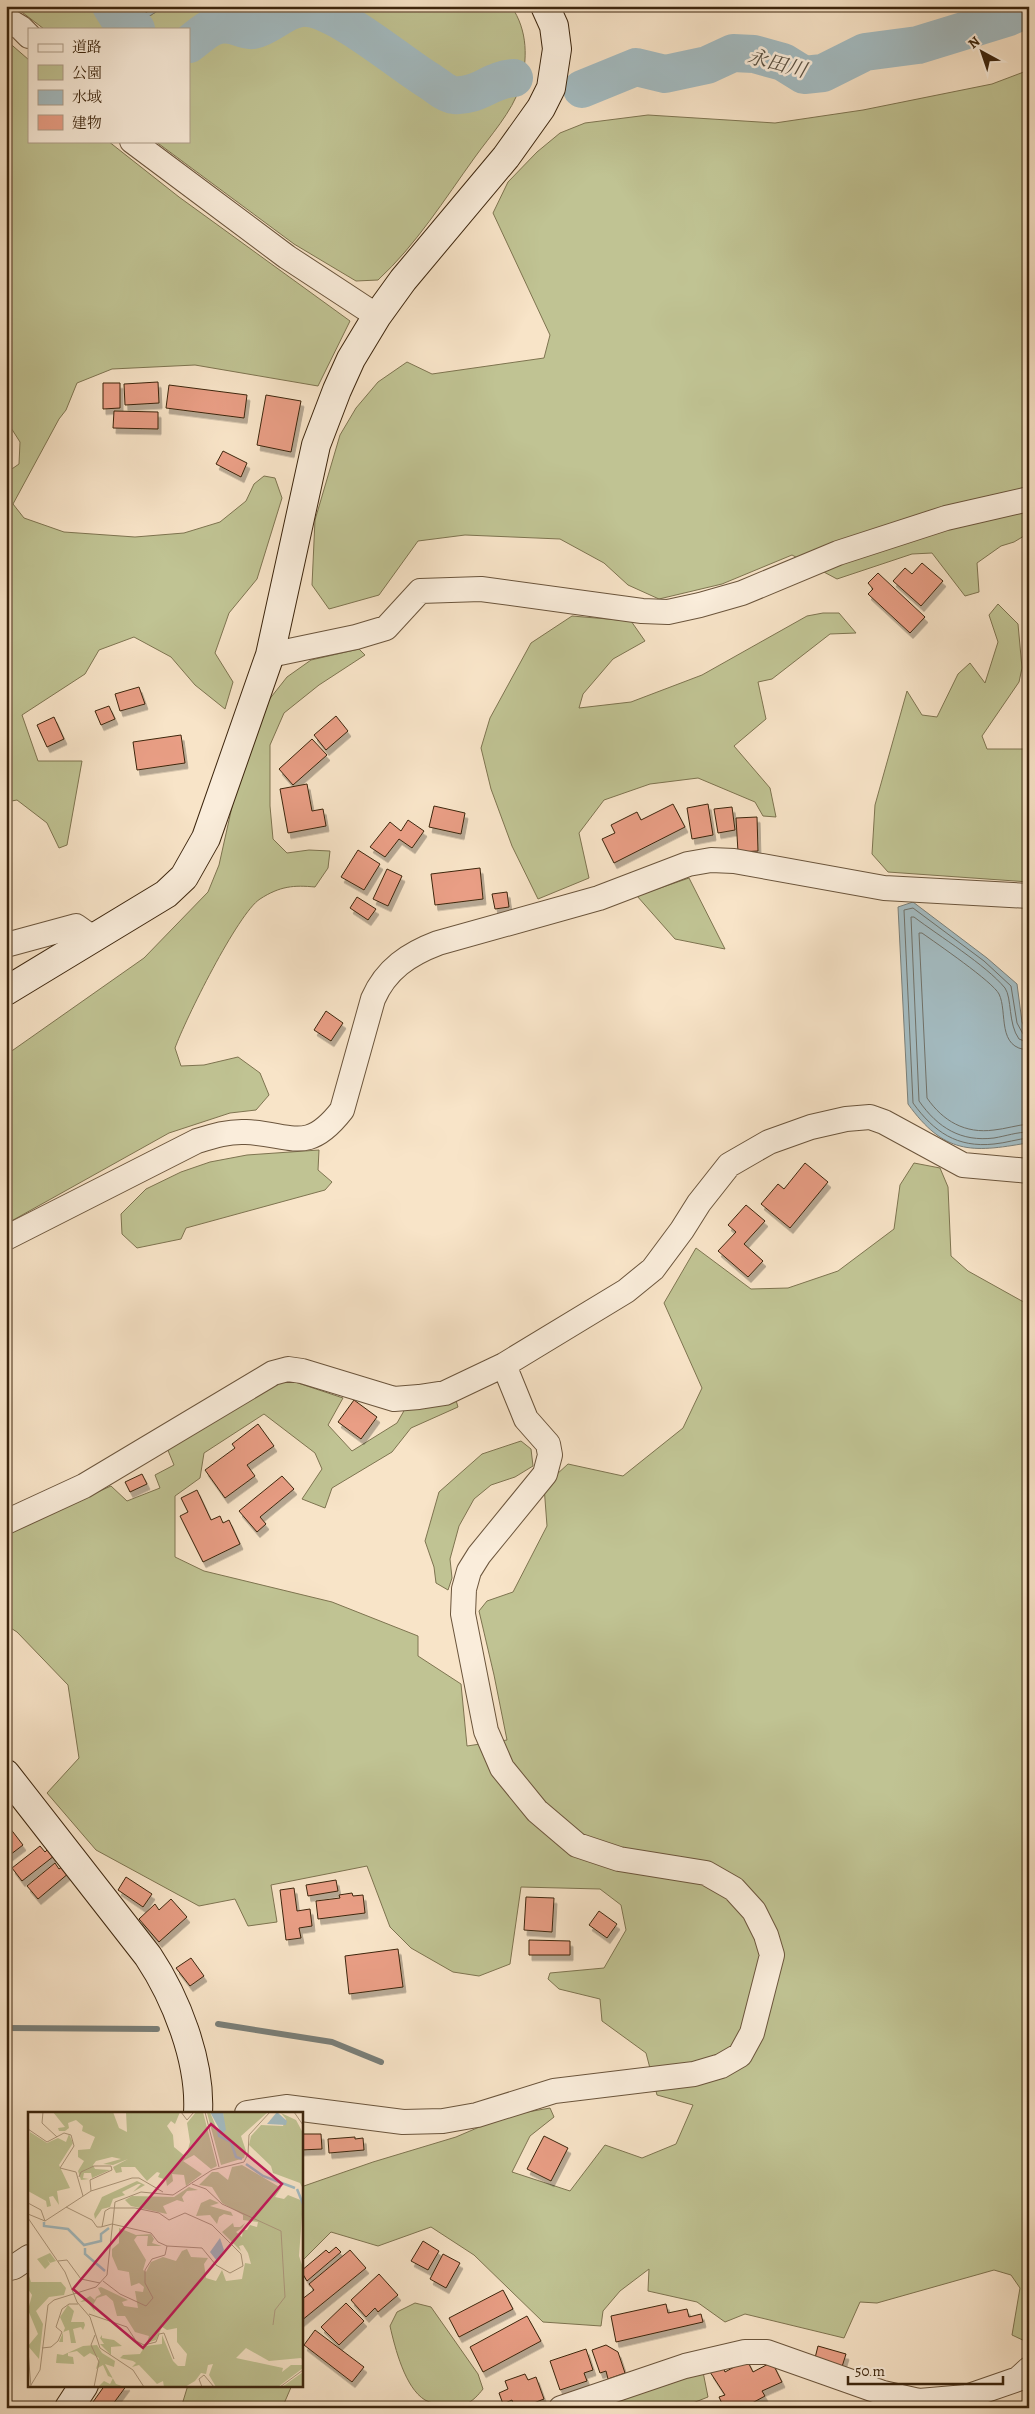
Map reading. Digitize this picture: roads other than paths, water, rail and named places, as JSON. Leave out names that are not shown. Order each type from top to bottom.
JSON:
[{"type":"street","points":[[6,991],[150,905],[184,877],[206,838],[270,656],[316,445],[351,359],[377,316],[403,280],[506,157],[541,108],[551,88],[557,49],[554,26],[545,6]]},
{"type":"street","points":[[6,19],[21,28],[28,35]]},
{"type":"street","points":[[133,142],[287,257],[377,316]]},
{"type":"street","points":[[270,656],[356,637],[386,628],[420,591],[481,589],[642,611],[668,612],[742,593],[838,553],[946,518],[1029,499]]},
{"type":"street","points":[[6,1238],[197,1141],[222,1133],[245,1132],[292,1140],[315,1136],[331,1124],[342,1110],[379,986],[386,975],[413,953],[438,942],[600,898],[688,864],[712,860],[767,866],[884,888],[1029,896]]},
{"type":"street","points":[[6,945],[76,926],[92,938]]},
{"type":"street","points":[[6,1522],[84,1486],[273,1373],[288,1369],[302,1370],[394,1399],[445,1392],[504,1365],[626,1291],[653,1269],[699,1203],[729,1165],[769,1142],[811,1128],[846,1119],[870,1116],[963,1165],[1029,1171]]},
{"type":"street","points":[[254,2112],[286,2107],[403,2122],[443,2121],[477,2115],[554,2091],[694,2074],[721,2066],[740,2054],[752,2033],[772,1955],[766,1935],[754,1911],[734,1889],[706,1873],[619,1859],[577,1845],[537,1811],[502,1768],[486,1731],[463,1614],[464,1589],[469,1571],[479,1555],[545,1474],[550,1455],[548,1444],[526,1419],[504,1365]]},
{"type":"street","points":[[6,1774],[148,1956],[164,1980],[177,2010],[190,2052],[199,2101],[198,2112]]},
{"type":"street","points":[[6,2269],[14,2267],[28,2258]]},
{"type":"street","points":[[561,2408],[685,2366],[745,2352],[767,2352],[883,2393],[919,2401],[966,2396],[982,2392],[1018,2379],[1029,2369]]},
{"type":"street","points":[[69,2408],[83,2386]]},
{"type":"water","points":[[101,6],[165,6],[142,21],[118,17]]},
{"type":"water","points":[[913,902],[987,958],[1017,984],[1022,1022],[1029,1036],[1027,1143],[990,1148],[960,1146],[934,1133],[908,1104],[898,907]]},
{"type":"waterway","name":"永田川","points":[[111,6],[118,17],[134,28]]},
{"type":"waterway","name":"永田川","points":[[190,43],[205,31],[215,26],[228,25],[253,30],[288,12],[301,8],[315,10],[348,25],[442,90],[454,95],[471,93],[498,81],[514,78]]},
{"type":"waterway","name":"永田川","points":[[582,89],[636,67],[665,74],[707,65],[733,53],[754,54],[783,62],[804,75],[823,73],[865,52],[918,45],[1009,17],[1029,8]]},
{"type":"waterway","points":[[218,2024],[332,2042],[381,2062]]},
{"type":"waterway","points":[[6,2028],[157,2029]]}]
